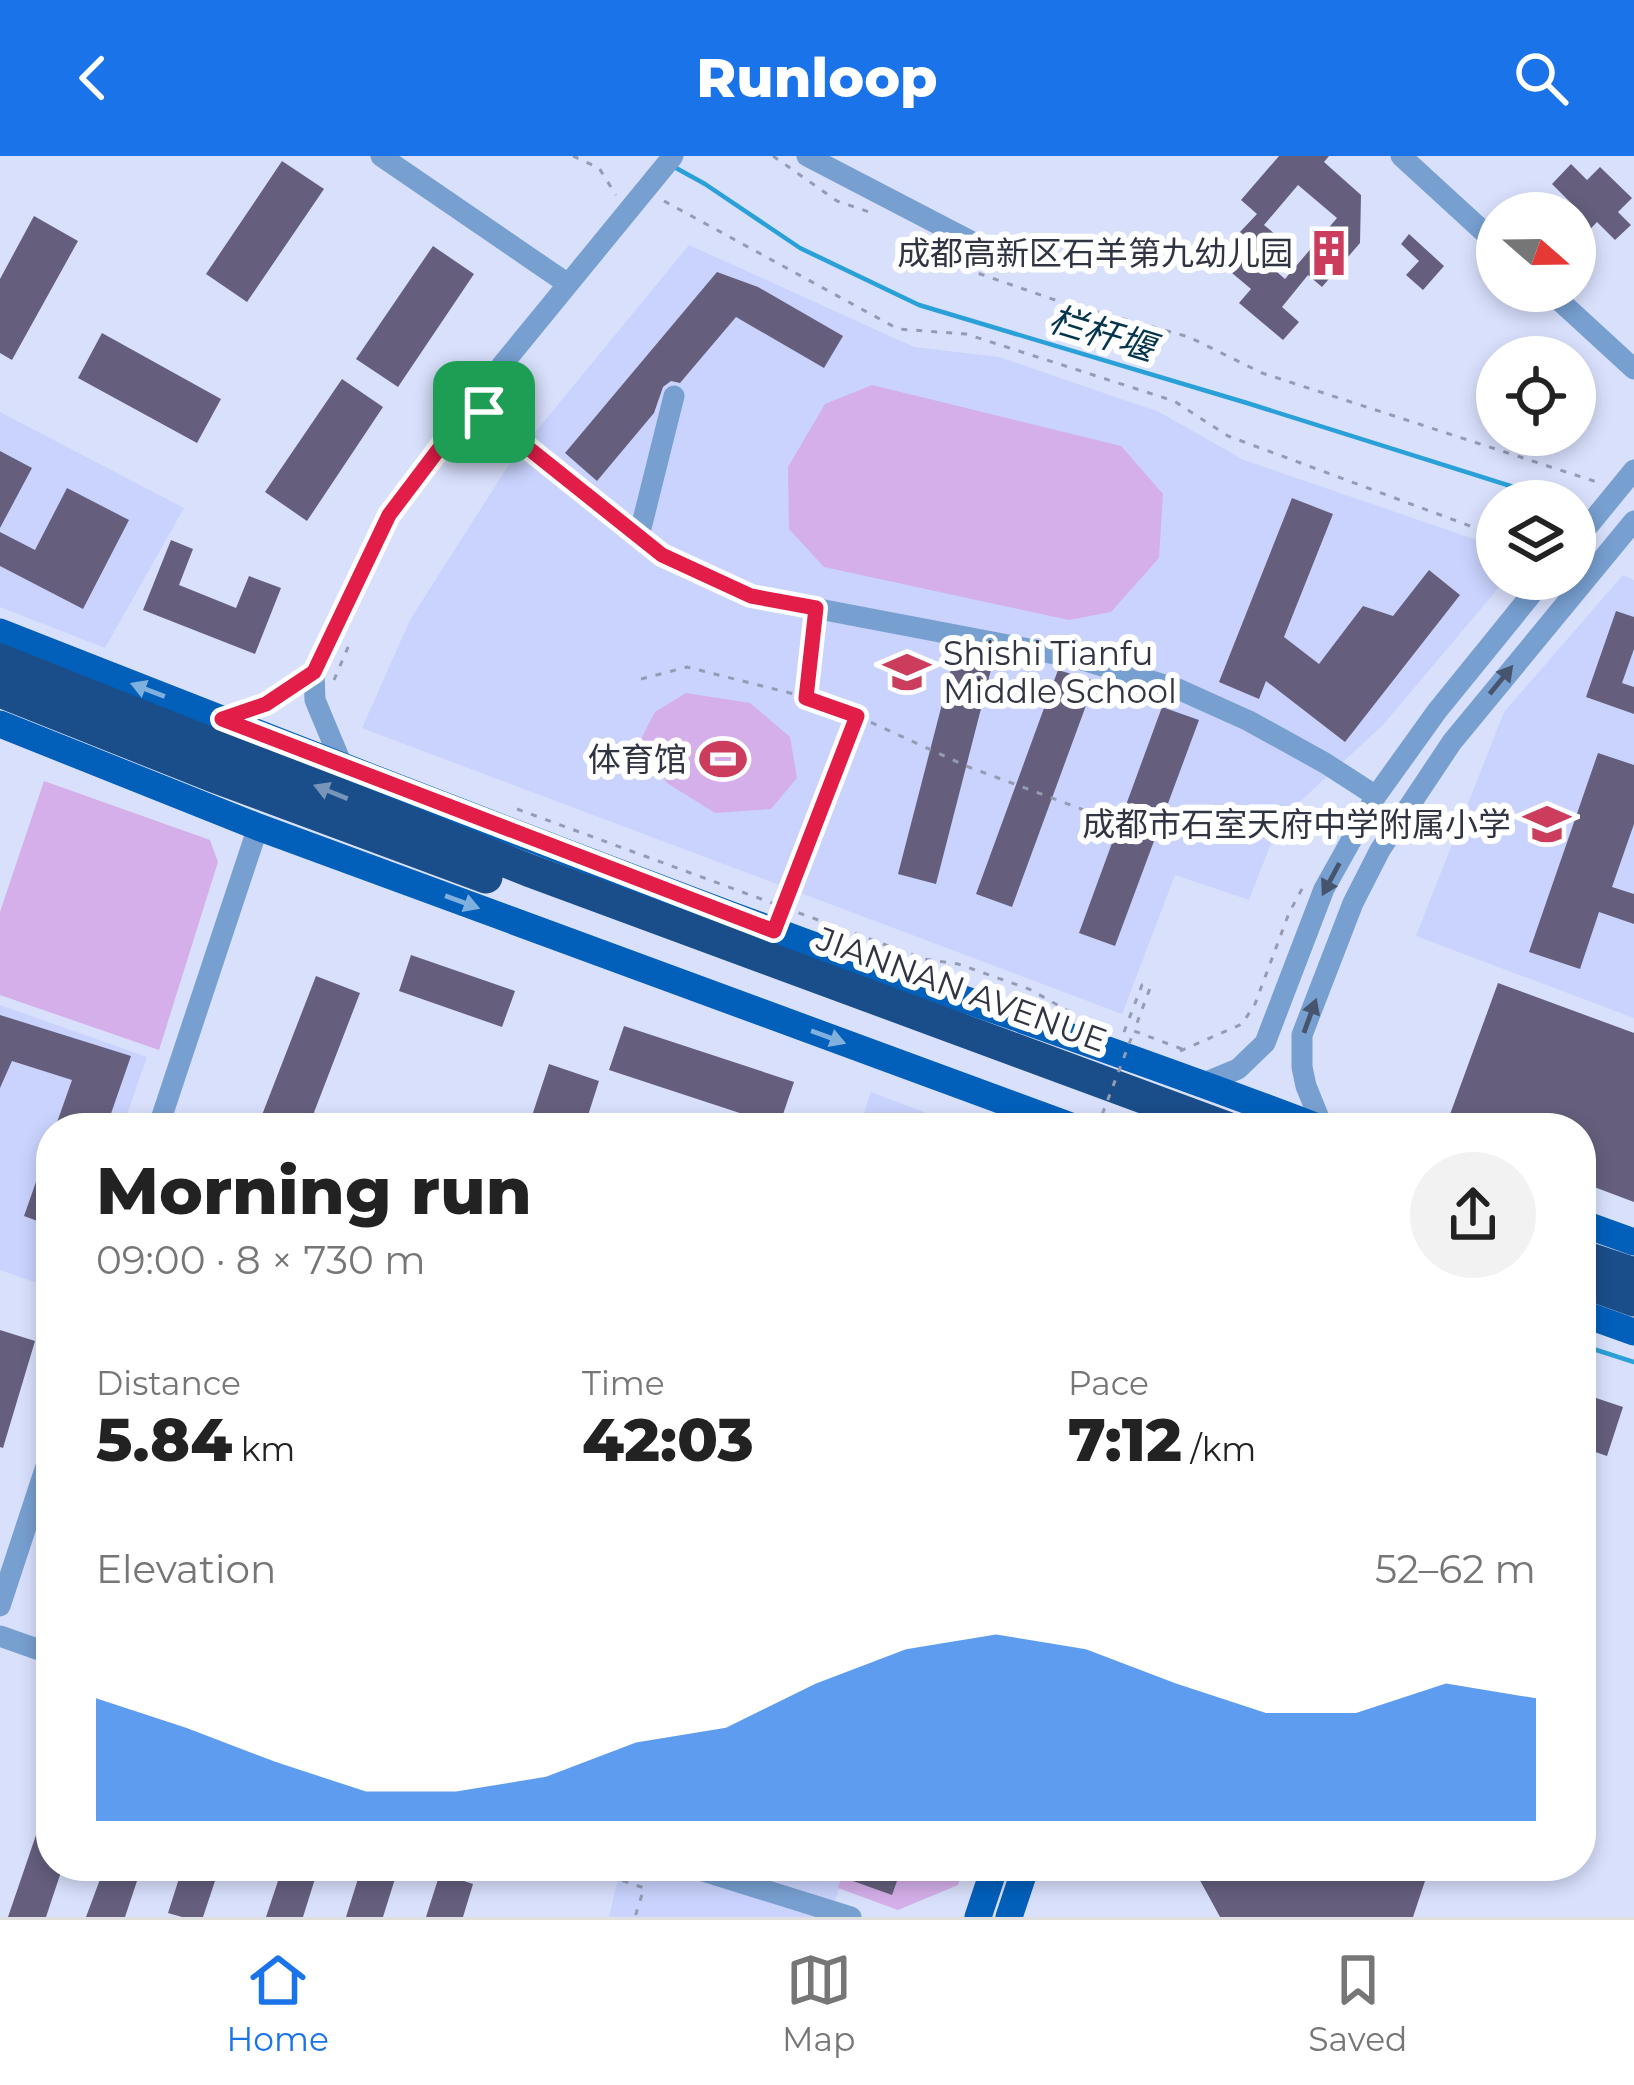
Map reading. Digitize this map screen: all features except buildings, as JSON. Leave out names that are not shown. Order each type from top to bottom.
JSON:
[{"type":"highway","name":"JIANNAN AVENUE","points":[[0,660],[528,869],[1187,1113]]},
{"type":"highway","name":"JIANNAN AVENUE","points":[[0,691],[212,775],[1125,1113]]},
{"type":"highway","points":[[1596,1261],[1634,1274]]},
{"type":"highway","points":[[1596,1294],[1634,1300]]},
{"type":"main road","points":[[0,632],[344,767],[493,811],[1283,1113]]},
{"type":"main road","points":[[0,724],[258,827],[1057,1113]]},
{"type":"main road","points":[[157,787],[212,775]]},
{"type":"main road","points":[[493,811],[528,869]]},
{"type":"main road","points":[[1596,1228],[1634,1242]]},
{"type":"main road","points":[[1596,1301],[1634,1332]]},
{"type":"main road","points":[[978,1917],[990,1881]]},
{"type":"main road","points":[[1010,1917],[1021,1881]]},
{"type":"street","points":[[381,156],[568,284]]},
{"type":"street","points":[[807,156],[1009,261]]},
{"type":"street","points":[[1401,156],[1476,225]]},
{"type":"street","points":[[344,767],[315,700],[314,672],[389,515],[667,164]]},
{"type":"street","points":[[1572,312],[1634,369]]},
{"type":"street","points":[[639,536],[674,396]]},
{"type":"street","points":[[473,404],[662,555],[751,596],[1076,658],[1178,688],[1268,731],[1376,796]]},
{"type":"street","points":[[1596,516],[1634,470]]},
{"type":"street","points":[[1316,1113],[1302,1067],[1302,1035],[1353,903],[1382,846],[1451,742],[1634,521]]},
{"type":"street","points":[[1204,1083],[1238,1069],[1265,1043],[1324,889],[1376,796],[1527,600]]},
{"type":"street","points":[[222,719],[266,704],[314,672]]},
{"type":"street","points":[[163,1113],[258,827]]},
{"type":"street","points":[[0,1606],[36,1497]]},
{"type":"street","points":[[0,1636],[36,1649]]},
{"type":"street","points":[[735,1881],[850,1917]]},
{"type":"path","points":[[572,156],[599,168],[627,212]]},
{"type":"path","points":[[773,156],[837,201],[876,215]]},
{"type":"path","points":[[645,190],[898,328],[966,334],[1174,401],[1228,436],[1476,528]]},
{"type":"path","points":[[912,233],[960,267],[1058,301],[1189,337],[1262,373],[1618,489]]},
{"type":"path","points":[[806,698],[816,608]]},
{"type":"path","points":[[329,692],[357,628]]},
{"type":"path","points":[[640,679],[687,667],[806,698],[966,766],[1119,823]]},
{"type":"path","points":[[779,919],[857,716]]},
{"type":"path","points":[[493,811],[779,919],[958,964],[1029,989],[1082,1016]]},
{"type":"path","points":[[1093,1113],[1134,1031],[1150,988],[1142,985],[1124,1032],[1179,1051],[1242,1024],[1255,1004],[1307,879]]},
{"type":"path","points":[[1134,1031],[1184,1049]]},
{"type":"path","points":[[624,1881],[644,1888],[635,1917]]},
{"type":"shaded area","name":"Shishi Tianfu Middle School","points":[[689,245],[914,347],[999,357],[1159,412],[1244,460],[1476,540],[1476,600],[1488,600],[1383,725],[1280,820],[1249,900],[1175,875],[1122,1014],[362,728],[410,620],[510,463]]},
{"type":"shaded area","points":[[872,385],[1121,446],[1163,494],[1159,558],[1111,612],[1069,620],[824,567],[789,529],[788,467],[825,404]]},
{"type":"shaded area","points":[[0,412],[184,508],[105,648],[0,607]]},
{"type":"shaded area","name":"成都市石室天府中学附属小学","points":[[1623,575],[1634,580],[1634,1018],[1416,936],[1504,712]]},
{"type":"shaded area","name":"体育馆","points":[[686,693],[750,703],[790,737],[797,778],[771,809],[715,813],[667,783],[640,741],[655,712]]},
{"type":"shaded area","points":[[44,781],[210,840],[218,862],[159,1050],[0,995],[0,912]]},
{"type":"shaded area","points":[[0,1005],[147,1057],[127,1113],[36,1113],[36,1283],[0,1270]]},
{"type":"shaded area","points":[[871,1092],[926,1113],[864,1113]]},
{"type":"shaded area","points":[[617,1881],[841,1881],[830,1917],[609,1917]]},
{"type":"shaded area","points":[[841,1881],[959,1881],[898,1910],[838,1888]]},
{"type":"waterway","name":"栏杆堰","points":[[676,168],[800,248],[919,305],[1491,480]]},
{"type":"waterway","points":[[1596,1350],[1634,1362]]},
{"type":"place","name":"成都高新区石羊第九幼儿园","points":[[1329,253]]},
{"type":"place","name":"Shishi Tianfu Middle School","points":[[907,672]]},
{"type":"place","name":"体育馆","points":[[723,759]]},
{"type":"place","name":"成都市石室天府中学附属小学","points":[[1547,824]]},
{"type":"route","points":[[473,404],[484,412],[662,555],[751,596],[816,608],[806,698],[857,716],[774,931],[222,719],[266,704],[314,672],[389,515],[473,404]]}]
